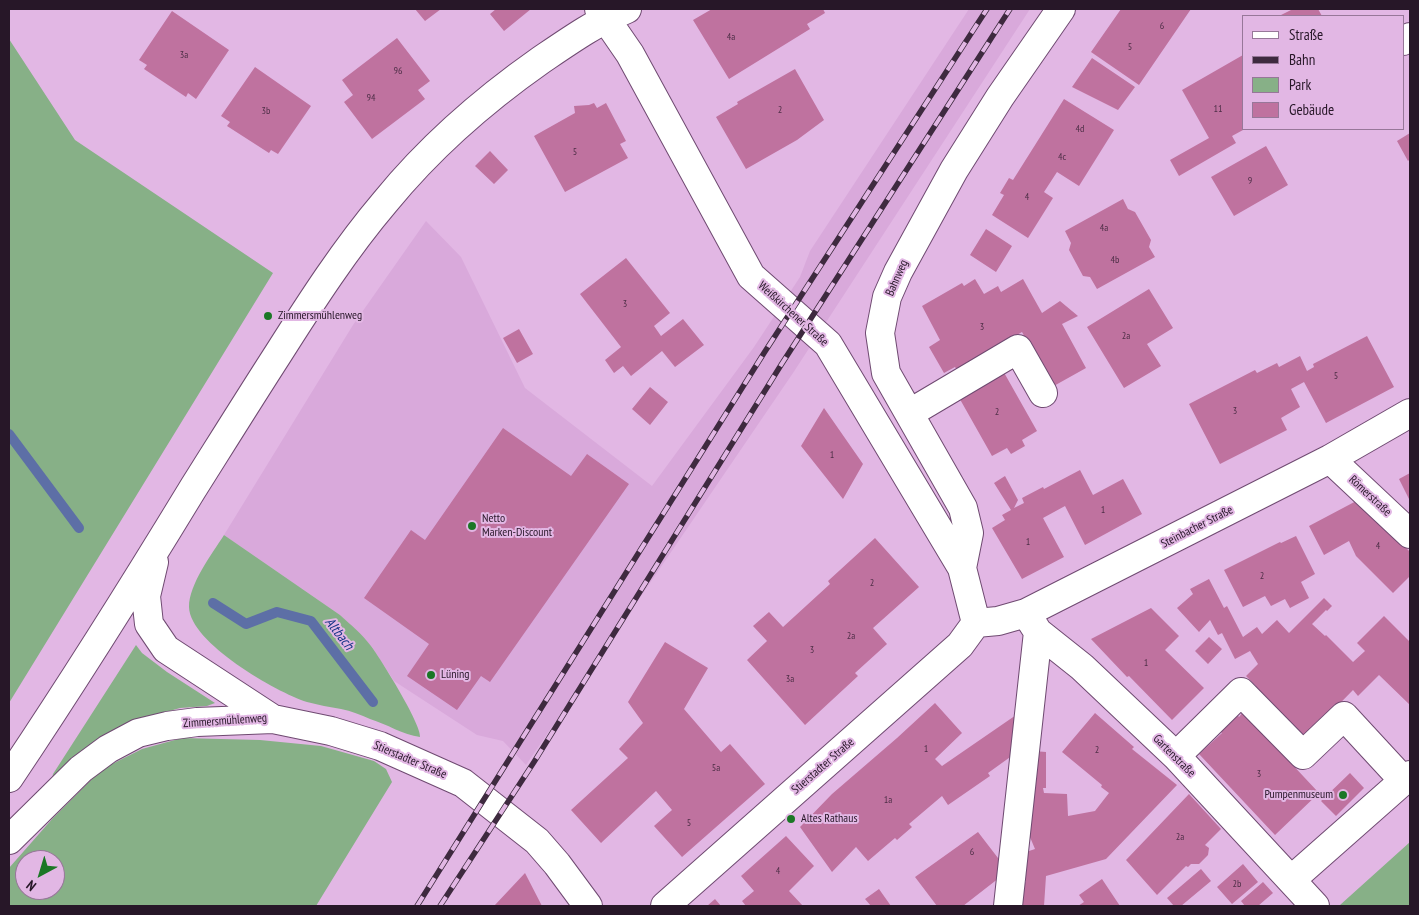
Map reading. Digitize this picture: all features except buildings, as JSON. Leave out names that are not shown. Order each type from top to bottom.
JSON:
[{"type":"street","name":"Bahnweg","points":[[962,568],[970,533],[964,508],[886,373],[880,333],[887,298],[898,272],[954,170],[1000,97],[1061,9]]},
{"type":"street","name":"Zimmersmühlenweg","points":[[9,778],[326,280],[385,201],[433,150],[515,78],[611,12]]},
{"type":"street","name":"Weißkirchener Straße","points":[[611,12],[630,54],[751,276],[828,344],[962,568],[976,622]]},
{"type":"street","points":[[910,413],[1018,349],[1043,393]]},
{"type":"street","name":"Steinbacher Straße","points":[[976,622],[1032,622],[1330,459],[1410,413]]},
{"type":"street","name":"Römerstraße","points":[[1330,459],[1410,534]]},
{"type":"street","name":"Zimmersmühlenweg","points":[[159,544],[146,596],[149,624],[166,649],[273,718]]},
{"type":"street","name":"Stierstadter Straße","points":[[664,906],[960,645],[976,622]]},
{"type":"street","points":[[1008,906],[1032,622]]},
{"type":"street","name":"Gartenstraße","points":[[1032,622],[1176,756],[1315,906]]},
{"type":"street","points":[[1176,756],[1241,692],[1303,755],[1344,716],[1407,778],[1291,880]]},
{"type":"street","name":"Zimmersmühlenweg","points":[[9,840],[81,769],[108,749],[138,733],[167,726],[197,722],[273,718]]},
{"type":"street","name":"Stierstadter Straße","points":[[273,718],[331,731],[380,746],[464,783],[536,841],[557,864],[588,906]]},
{"type":"shaded area","points":[[969,9],[1030,9],[793,373],[526,765],[503,741],[477,735],[394,681],[372,647],[340,615],[224,535],[353,325],[426,221],[461,257],[525,388],[652,486],[754,347],[800,277],[810,251]]},
{"type":"green space","points":[[9,39],[75,140],[273,273],[9,703]]},
{"type":"green space","points":[[224,535],[340,615],[368,642],[400,692],[419,730],[420,737],[407,734],[352,712],[293,697],[256,677],[237,664],[204,636],[193,621],[189,607],[190,598],[197,579]]},
{"type":"green space","points":[[136,645],[142,653],[167,672],[215,703],[207,706],[180,708],[145,718],[52,779],[53,774]]},
{"type":"green space","points":[[182,738],[260,740],[321,746],[374,761],[386,769],[392,782],[316,906],[9,906],[9,868],[15,861],[15,900],[65,900],[65,850],[25,850],[53,818],[102,769],[142,749]]},
{"type":"green space","points":[[1410,842],[1410,906],[1340,905]]},
{"type":"waterway","name":"Altbach","points":[[9,434],[79,528]]},
{"type":"waterway","name":"Altbach","points":[[213,603],[246,624],[277,612],[311,621],[373,702]]},
{"type":"railway","points":[[417,906],[764,353],[987,9]]},
{"type":"railway","points":[[440,906],[534,762],[781,365],[1010,9]]},
{"type":"place","name":"Zimmersmühlenweg","points":[[268,316]]},
{"type":"place","name":"Netto Marken-Discount","points":[[472,526]]},
{"type":"place","name":"Lüning","points":[[431,675]]},
{"type":"place","name":"Pumpenmuseum","points":[[1343,795]]},
{"type":"place","name":"Altes Rathaus","points":[[791,819]]}]
